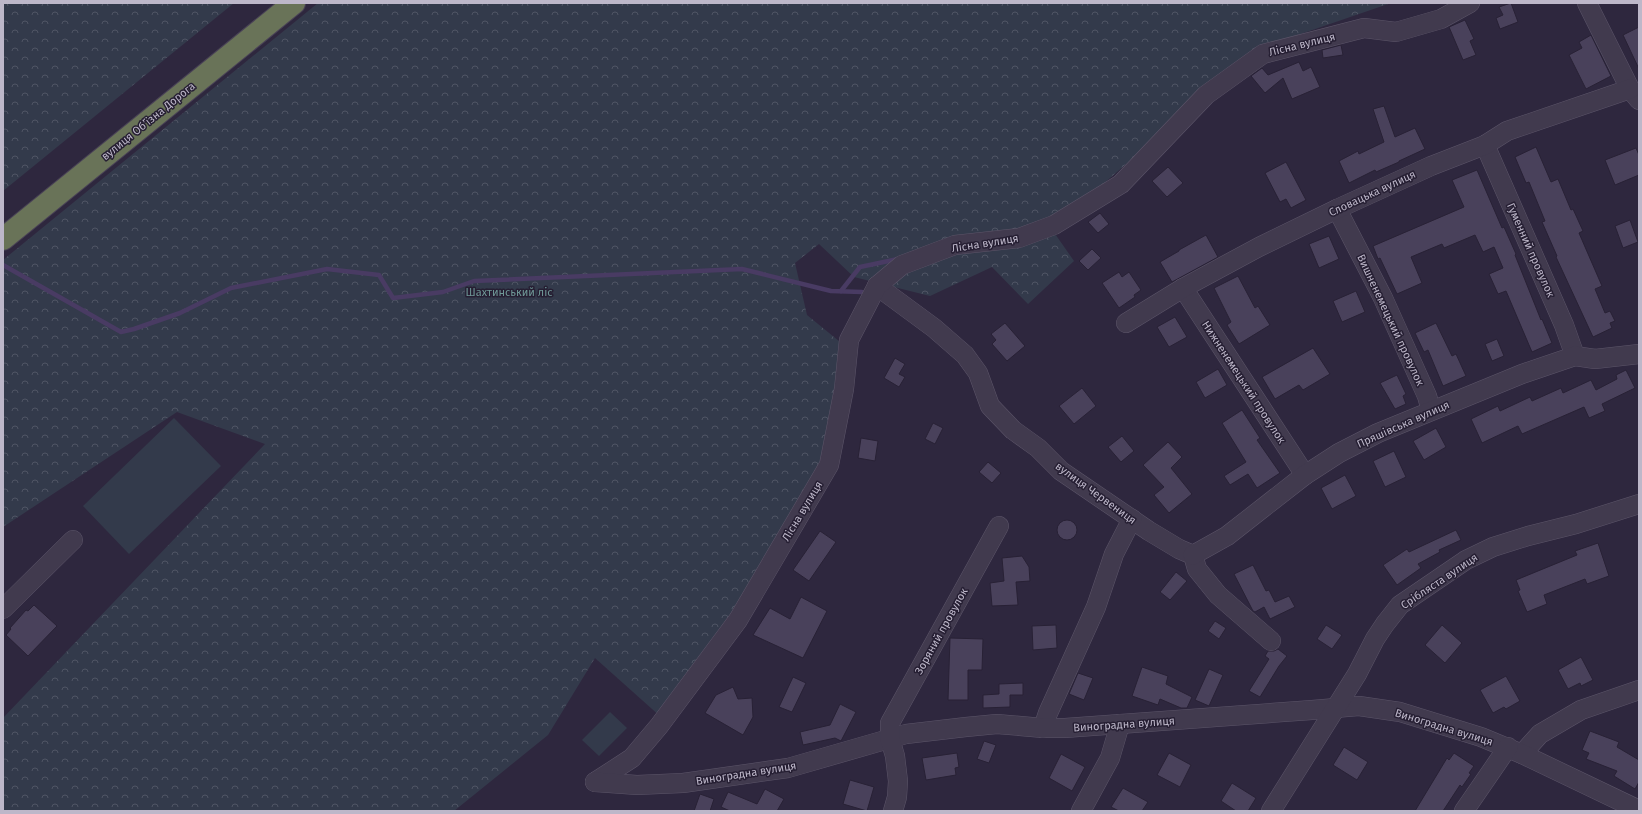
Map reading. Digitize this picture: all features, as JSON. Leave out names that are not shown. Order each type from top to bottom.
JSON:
[{"type":"highway","name":"вулиця Обʼїзна Дорога","points":[[3,238],[294,3]]},
{"type":"street","name":"Лісна вулиця","points":[[595,782],[632,758],[659,726],[738,620],[829,465],[844,388],[849,340],[877,286],[902,266],[955,245],[1019,238],[1054,225],[1121,184],[1206,95],[1263,54],[1364,28],[1396,32],[1441,19],[1470,3]]},
{"type":"street","points":[[1586,3],[1635,95]]},
{"type":"street","name":"Словацька вулиця","points":[[1126,323],[1183,288],[1259,247],[1431,166],[1485,145],[1507,131],[1635,95]]},
{"type":"street","name":"Гуменний провулок","points":[[1485,145],[1564,325],[1574,356]]},
{"type":"street","name":"Вишненемецький провулок","points":[[1337,210],[1383,298],[1427,396],[1431,410]]},
{"type":"street","name":"вулиця Червениця","points":[[877,286],[934,328],[965,355],[978,373],[990,406],[1013,430],[1038,448],[1062,471],[1132,519],[1179,549],[1193,555]]},
{"type":"street","name":"Нижненемецький провулок","points":[[1183,288],[1305,475]]},
{"type":"street","name":"Пряшівська вулиця","points":[[1193,555],[1227,536],[1305,475],[1339,453],[1378,433],[1522,374],[1574,356],[1595,359],[1639,354]]},
{"type":"street","name":"Срібляста вулиця","points":[[1271,811],[1357,674],[1384,624],[1400,605],[1466,560],[1493,547],[1528,536],[1576,524],[1639,504]]},
{"type":"street","points":[[1043,728],[1048,713],[1096,608],[1114,554],[1132,519]]},
{"type":"street","name":"Зоряний провулок","points":[[890,739],[890,723],[999,526]]},
{"type":"street","points":[[3,609],[73,540]]},
{"type":"street","points":[[1193,555],[1197,569],[1218,595],[1271,642]]},
{"type":"street","points":[[1464,811],[1515,751],[1540,734],[1582,710],[1639,690]]},
{"type":"street","name":"Виноградна вулиця","points":[[595,782],[638,785],[683,783],[781,770],[906,734],[997,724],[1043,728],[1120,724],[1359,706],[1400,712],[1481,737],[1515,751],[1639,810]]},
{"type":"street","points":[[1081,811],[1110,758],[1120,724]]},
{"type":"street","points":[[890,739],[895,756],[898,781],[897,797],[893,811]]},
{"type":"green space","points":[[3,3],[234,3],[3,191]]},
{"type":"green space","name":"Шахтинський ліс","points":[[318,3],[1391,3],[1260,48],[1095,191],[1046,221],[1074,261],[1028,304],[992,267],[930,296],[854,277],[819,244],[795,263],[807,315],[845,346],[836,436],[806,510],[661,717],[595,658],[548,735],[454,811],[3,811],[3,718],[265,444],[177,412],[3,527],[3,260]]},
{"type":"green space","points":[[174,418],[221,466],[129,554],[83,506]]},
{"type":"green space","points":[[610,712],[627,728],[599,756],[582,740]]},
{"type":"building","points":[[1511,3],[1518,22],[1500,29],[1496,18],[1503,15],[1499,7]]},
{"type":"building","points":[[1465,20],[1474,39],[1470,41],[1476,55],[1463,60],[1449,27]]},
{"type":"building","points":[[1639,27],[1639,69],[1623,35]]},
{"type":"building","points":[[1591,35],[1611,76],[1586,89],[1569,55],[1582,48],[1579,42]]},
{"type":"building","points":[[1341,45],[1343,55],[1323,58],[1322,50]]},
{"type":"building","points":[[1299,62],[1303,71],[1311,67],[1320,87],[1292,99],[1283,78],[1265,93],[1251,76],[1262,68],[1268,75]]},
{"type":"building","points":[[1384,106],[1395,137],[1415,128],[1425,149],[1376,172],[1375,170],[1349,183],[1339,161],[1358,151],[1359,154],[1384,142],[1373,109]]},
{"type":"building","points":[[1536,147],[1551,182],[1558,179],[1571,210],[1573,209],[1583,231],[1579,233],[1602,286],[1595,289],[1605,313],[1610,311],[1615,321],[1610,323],[1612,328],[1593,337],[1556,257],[1557,256],[1542,222],[1545,221],[1529,182],[1526,183],[1515,157]]},
{"type":"building","points":[[1636,148],[1639,155],[1639,175],[1615,185],[1605,160]]},
{"type":"building","points":[[1286,162],[1306,200],[1291,208],[1286,199],[1280,202],[1265,173]]},
{"type":"building","points":[[1168,167],[1183,183],[1167,197],[1152,181]]},
{"type":"building","points":[[1477,170],[1502,228],[1504,227],[1516,254],[1515,255],[1541,320],[1542,319],[1552,343],[1532,352],[1506,291],[1498,294],[1489,274],[1503,268],[1494,247],[1483,252],[1475,235],[1444,248],[1442,244],[1411,257],[1422,283],[1397,294],[1380,258],[1378,259],[1373,246],[1464,207],[1452,180]]},
{"type":"building","points":[[1100,213],[1109,224],[1098,233],[1088,222]]},
{"type":"building","points":[[1630,220],[1638,242],[1623,248],[1615,226]]},
{"type":"building","points":[[1206,235],[1218,257],[1172,282],[1160,262]]},
{"type":"building","points":[[1329,236],[1339,259],[1319,268],[1309,244]]},
{"type":"building","points":[[1092,249],[1101,258],[1088,270],[1079,261]]},
{"type":"building","points":[[1119,272],[1122,277],[1129,272],[1141,290],[1134,295],[1135,297],[1119,308],[1102,283]]},
{"type":"building","points":[[1238,276],[1255,308],[1258,306],[1270,325],[1239,344],[1227,325],[1231,322],[1214,288]]},
{"type":"building","points":[[1356,291],[1365,312],[1342,322],[1333,301]]},
{"type":"building","points":[[1175,317],[1187,337],[1169,347],[1157,327]]},
{"type":"building","points":[[1005,323],[1025,346],[1007,361],[992,344],[996,340],[991,334]]},
{"type":"building","points":[[1436,323],[1452,356],[1456,354],[1466,376],[1443,386],[1428,350],[1424,352],[1415,333]]},
{"type":"building","points":[[1497,339],[1504,356],[1492,361],[1485,344]]},
{"type":"building","points":[[1313,348],[1330,374],[1303,390],[1299,385],[1275,399],[1262,377]]},
{"type":"building","points":[[895,358],[905,364],[899,374],[905,377],[899,387],[884,378]]},
{"type":"building","points":[[1218,369],[1227,385],[1205,398],[1196,382]]},
{"type":"building","points":[[1626,370],[1635,388],[1602,404],[1605,411],[1589,418],[1584,407],[1522,434],[1518,426],[1482,443],[1471,419],[1498,406],[1500,411],[1530,397],[1532,401],[1561,388],[1563,393],[1591,380],[1596,390],[1617,379],[1616,375]]},
{"type":"building","points":[[1397,375],[1406,394],[1403,396],[1406,404],[1395,409],[1380,383]]},
{"type":"building","points":[[1082,388],[1096,406],[1074,424],[1059,406]]},
{"type":"building","points":[[1242,410],[1260,438],[1257,440],[1280,473],[1257,488],[1248,474],[1230,485],[1224,476],[1246,462],[1222,423]]},
{"type":"building","points":[[933,423],[943,428],[935,444],[925,439]]},
{"type":"building","points":[[1436,428],[1446,447],[1424,460],[1413,441]]},
{"type":"building","points":[[1122,436],[1134,451],[1121,462],[1108,447]]},
{"type":"building","points":[[861,438],[878,441],[875,461],[858,458]]},
{"type":"building","points":[[1168,442],[1182,457],[1171,468],[1192,494],[1169,513],[1154,495],[1164,487],[1143,465]]},
{"type":"building","points":[[1394,451],[1406,477],[1385,487],[1373,461]]},
{"type":"building","points":[[988,462],[1001,473],[992,483],[979,472]]},
{"type":"building","points":[[1345,475],[1356,496],[1332,509],[1321,488]]},
{"type":"building","points":[[1067,520],[1074,523],[1077,530],[1074,537],[1067,540],[1060,537],[1057,530],[1060,523]]},
{"type":"building","points":[[1456,530],[1461,540],[1439,550],[1440,552],[1418,564],[1421,568],[1397,585],[1383,565],[1407,549],[1409,552]]},
{"type":"building","points":[[820,531],[836,542],[809,581],[793,570]]},
{"type":"building","points":[[1598,543],[1609,576],[1587,584],[1585,579],[1544,595],[1547,604],[1527,612],[1518,591],[1520,590],[1516,580],[1577,555],[1575,551]]},
{"type":"building","points":[[1022,556],[1029,567],[1030,581],[1016,582],[1018,605],[992,606],[990,583],[1004,581],[1002,558]]},
{"type":"building","points":[[1253,565],[1266,591],[1269,590],[1275,602],[1289,596],[1295,607],[1270,619],[1264,607],[1255,612],[1253,611],[1234,574]]},
{"type":"building","points":[[1176,572],[1187,581],[1170,600],[1160,592]]},
{"type":"building","points":[[801,597],[827,611],[803,658],[753,635],[770,608],[790,619]]},
{"type":"building","points":[[34,605],[57,626],[28,656],[6,635],[11,629],[10,628],[26,610],[28,611]]},
{"type":"building","points":[[1215,621],[1226,628],[1219,639],[1208,631]]},
{"type":"building","points":[[1056,625],[1057,648],[1033,650],[1032,626]]},
{"type":"building","points":[[1326,625],[1342,635],[1332,649],[1317,639]]},
{"type":"building","points":[[1442,625],[1462,643],[1445,663],[1425,645]]},
{"type":"building","points":[[950,638],[983,639],[982,670],[968,670],[968,700],[948,700]]},
{"type":"building","points":[[1278,649],[1287,656],[1260,697],[1249,691],[1269,659],[1265,656],[1268,651]]},
{"type":"building","points":[[1581,657],[1593,680],[1581,686],[1580,683],[1568,689],[1558,670]]},
{"type":"building","points":[[1142,667],[1168,676],[1166,684],[1192,697],[1187,708],[1181,708],[1160,699],[1158,705],[1132,696]]},
{"type":"building","points":[[1209,669],[1223,675],[1209,706],[1195,700]]},
{"type":"building","points":[[1078,673],[1093,678],[1084,700],[1069,694]]},
{"type":"building","points":[[1506,676],[1520,701],[1506,709],[1504,707],[1493,713],[1480,690]]},
{"type":"building","points":[[793,677],[806,683],[792,712],[779,707]]},
{"type":"building","points":[[1023,683],[1023,695],[1010,695],[1010,707],[983,708],[983,695],[999,694],[999,684]]},
{"type":"building","points":[[733,687],[738,699],[752,698],[753,717],[743,735],[705,713],[716,695]]},
{"type":"building","points":[[840,704],[856,712],[841,741],[835,738],[803,745],[800,732],[830,725]]},
{"type":"building","points":[[1590,731],[1619,742],[1617,747],[1639,760],[1639,782],[1635,789],[1614,776],[1617,771],[1586,759],[1589,753],[1582,750]]},
{"type":"building","points":[[984,741],[996,745],[989,763],[977,759]]},
{"type":"building","points":[[1344,747],[1368,762],[1357,780],[1333,765]]},
{"type":"building","points":[[957,753],[959,767],[955,768],[956,775],[926,780],[922,758]]},
{"type":"building","points":[[1169,753],[1191,765],[1180,787],[1157,775]]},
{"type":"building","points":[[1454,753],[1474,766],[1469,773],[1471,774],[1462,787],[1460,785],[1443,811],[1415,811],[1447,758],[1449,760]]},
{"type":"building","points":[[1061,754],[1085,767],[1072,791],[1049,778]]},
{"type":"building","points":[[850,780],[874,787],[867,811],[843,804]]},
{"type":"building","points":[[1232,783],[1256,798],[1248,811],[1236,811],[1221,801]]},
{"type":"building","points":[[1123,788],[1148,802],[1142,811],[1119,811],[1111,807]]},
{"type":"building","points":[[765,789],[784,799],[777,811],[730,811],[721,807],[728,792],[757,804]]},
{"type":"building","points":[[700,794],[714,799],[710,811],[694,811]]},
{"type":"waterway","points":[[841,291],[860,267],[898,259]]},
{"type":"waterway","points":[[3,265],[121,332],[180,313],[231,288],[327,269],[379,275],[393,298],[443,292],[474,281],[742,269],[831,291],[862,292]]}]
